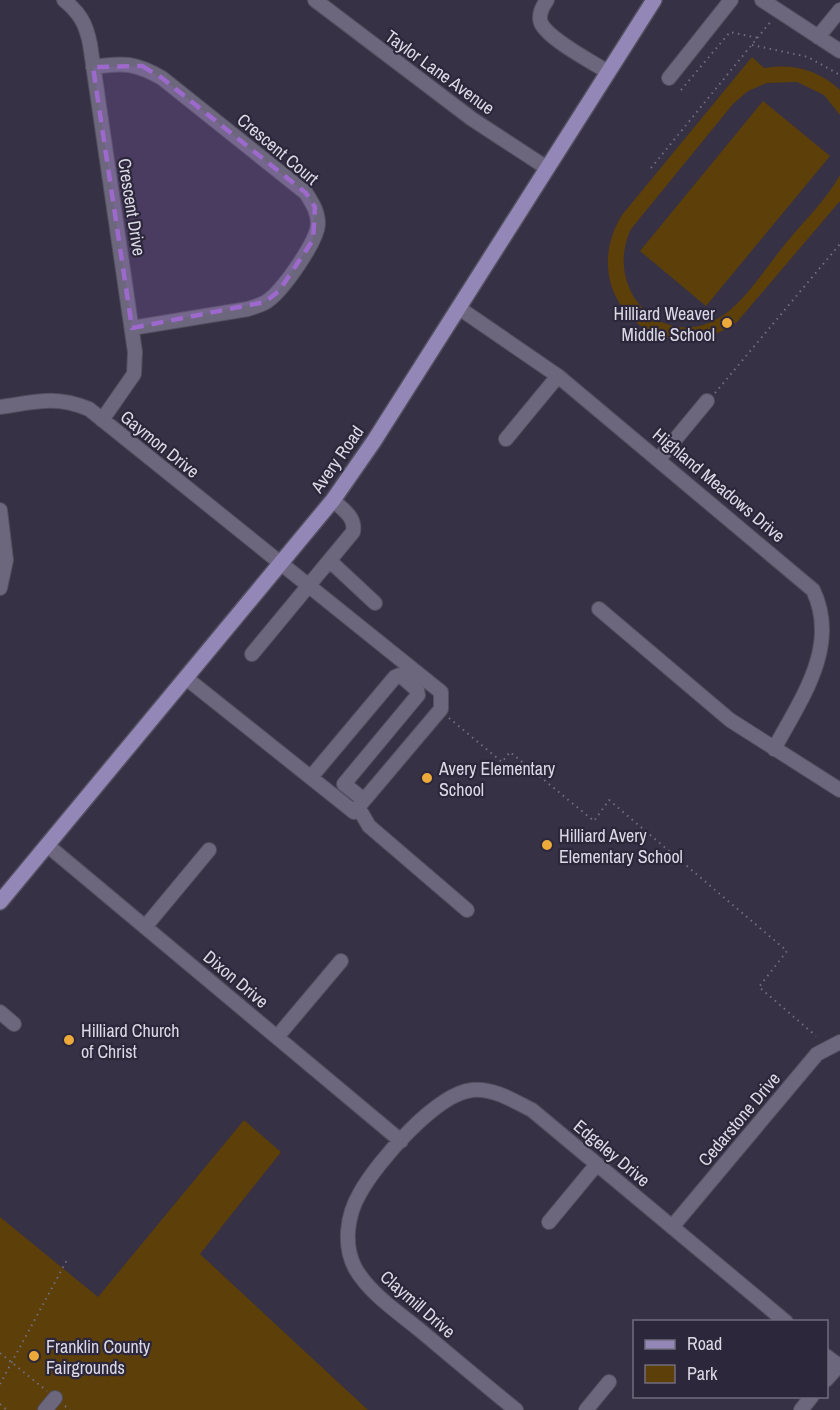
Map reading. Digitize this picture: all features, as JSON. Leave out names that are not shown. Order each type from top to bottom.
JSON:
[{"type":"main road","name":"Avery Road","points":[[0,902],[333,500],[459,308],[654,0]]},
{"type":"street","name":"Crescent Drive","points":[[64,0],[75,9],[86,25],[132,328],[134,374],[102,420]]},
{"type":"street","name":"Taylor Lane Avenue","points":[[315,0],[472,119],[547,168]]},
{"type":"street","points":[[547,0],[540,15],[542,25],[550,34],[608,72]]},
{"type":"street","points":[[669,78],[731,0]]},
{"type":"street","points":[[762,0],[840,51]]},
{"type":"street","points":[[818,37],[840,10]]},
{"type":"street","name":"Crescent Court","points":[[93,67],[119,63],[142,66],[162,78],[306,193],[315,207],[318,224],[313,240],[279,291],[265,302],[248,309],[132,328]]},
{"type":"street","name":"Highland Meadows Drive","points":[[459,308],[558,376],[804,580],[820,601],[827,636],[824,656],[774,749]]},
{"type":"street","points":[[506,439],[558,376]]},
{"type":"street","name":"Gaymon Drive","points":[[0,406],[45,400],[68,400],[89,409],[279,565],[441,692],[441,709],[361,804]]},
{"type":"street","points":[[659,459],[707,402]]},
{"type":"street","points":[[252,654],[353,532],[355,524],[333,500]]},
{"type":"street","points":[[0,510],[6,561],[0,588]]},
{"type":"street","points":[[330,561],[375,603]]},
{"type":"street","points":[[599,609],[730,720],[840,790]]},
{"type":"street","points":[[311,777],[395,677],[400,675],[417,690],[418,695],[344,784],[361,804],[369,826],[467,910]]},
{"type":"street","points":[[186,678],[354,812],[361,804]]},
{"type":"street","name":"Dixon Drive","points":[[47,845],[401,1141]]},
{"type":"street","points":[[145,927],[209,850]]},
{"type":"street","points":[[277,1037],[341,961]]},
{"type":"street","points":[[0,1012],[14,1024]]},
{"type":"street","name":"Cedarstone Drive","points":[[672,1227],[817,1054],[840,1042]]},
{"type":"street","name":"Edgeley Drive","points":[[401,1141],[427,1114],[472,1084],[494,1092],[532,1110],[784,1320]]},
{"type":"street","name":"Claymill Drive","points":[[401,1141],[363,1188],[351,1215],[347,1240],[355,1266],[378,1296],[516,1410]]},
{"type":"street","points":[[549,1222],[597,1164]]},
{"type":"street","points":[[828,1378],[839,1364]]},
{"type":"street","points":[[586,1410],[609,1382]]},
{"type":"street","points":[[45,1410],[56,1398]]},
{"type":"street","points":[[801,1410],[810,1398]]},
{"type":"path","points":[[651,168],[778,11]]},
{"type":"path","points":[[681,90],[730,32],[758,38]]},
{"type":"path","points":[[752,45],[808,57],[840,75]]},
{"type":"path","points":[[707,402],[840,244]]},
{"type":"path","points":[[446,716],[502,762],[510,752],[594,821],[609,800],[787,951],[759,987],[816,1036]]},
{"type":"path","points":[[0,1384],[67,1260]]},
{"type":"path","points":[[0,1353],[70,1410]]},
{"type":"path","points":[[0,1404],[7,1410]]},
{"type":"highlighted area","points":[[142,66],[162,78],[306,193],[315,207],[313,240],[279,291],[265,302],[132,328],[93,67]]},
{"type":"green space","points":[[752,57],[764,68],[795,67],[823,77],[840,90],[840,115],[824,95],[797,82],[767,83],[748,91],[733,104],[631,229],[624,251],[625,272],[631,292],[642,308],[658,320],[676,327],[697,326],[719,318],[746,294],[822,202],[840,175],[840,201],[737,322],[708,336],[680,340],[654,333],[633,319],[617,299],[609,273],[610,245],[622,215]]},
{"type":"green space","points":[[763,101],[830,156],[706,306],[640,251]]},
{"type":"green space","points":[[244,1120],[281,1152],[200,1254],[368,1410],[0,1410],[0,1217],[98,1297]]},
{"type":"place","name":"Hilliard Weaver Middle School","points":[[727,323]]},
{"type":"place","name":"Avery Elementary School","points":[[427,778]]},
{"type":"place","name":"Hilliard Avery Elementary School","points":[[547,845]]},
{"type":"place","name":"Hilliard Church of Christ","points":[[69,1040]]},
{"type":"place","name":"Franklin County Fairgrounds","points":[[34,1356]]}]
